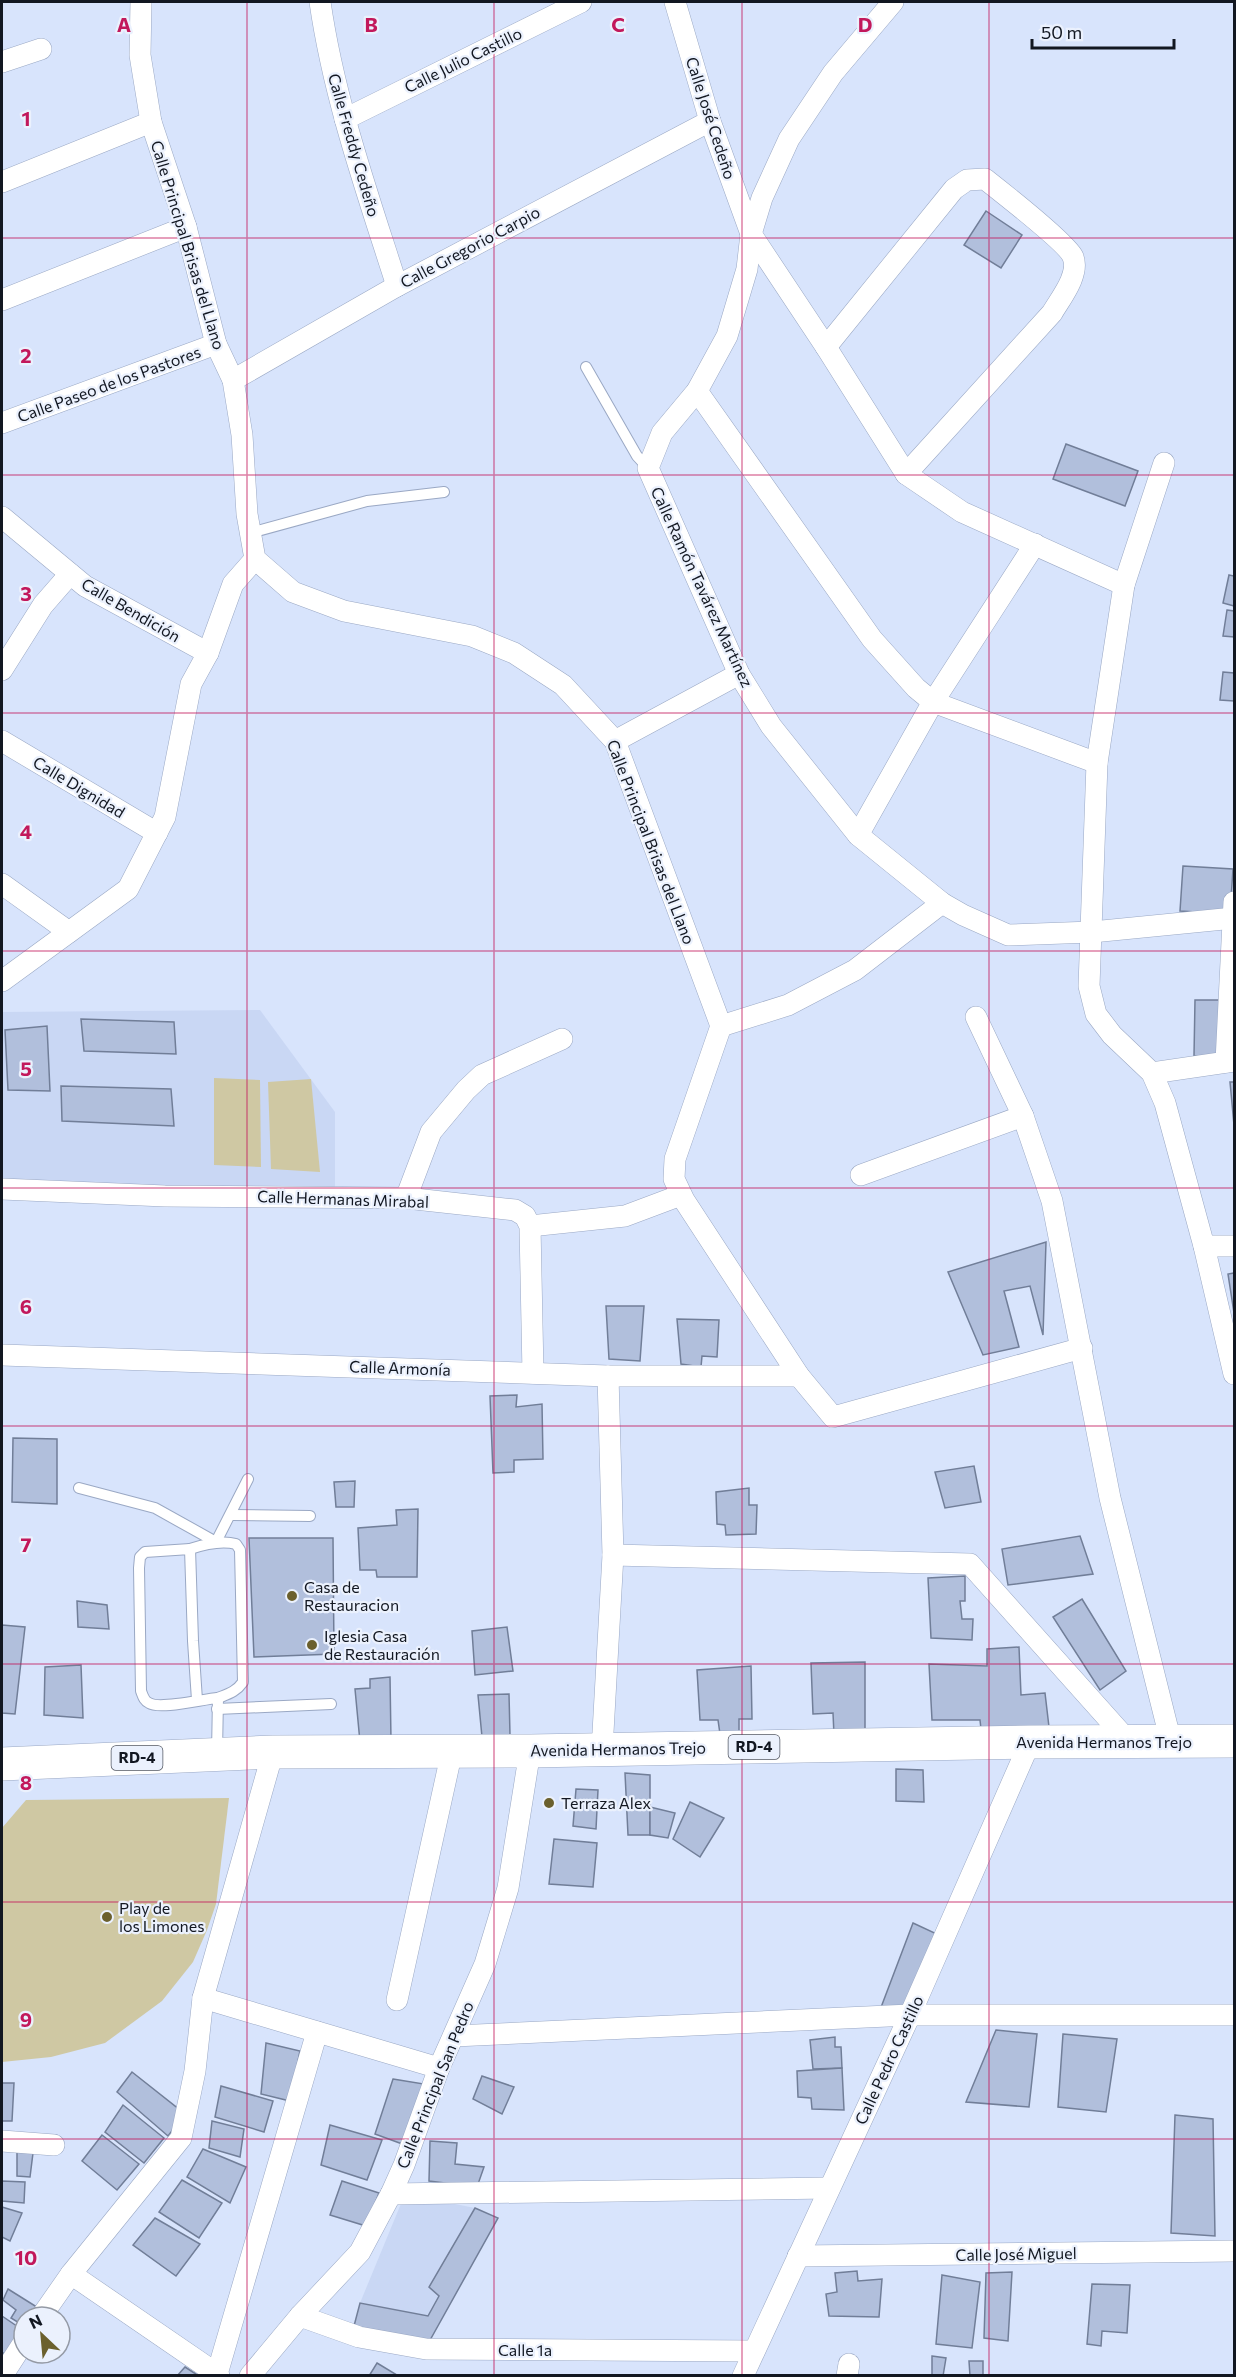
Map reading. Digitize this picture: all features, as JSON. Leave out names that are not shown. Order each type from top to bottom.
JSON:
[{"type":"main road","name":"Avenida Hermanos Trejo","points":[[2,1764],[273,1752],[530,1751],[1030,1742],[1234,1741]]},
{"type":"street","name":"Calle Principal Brisas del Llano","points":[[141,2],[140,55],[151,122],[186,227],[216,344],[233,380],[242,435],[250,533],[255,559],[293,592],[344,611],[472,636],[514,653],[563,685],[615,741],[721,1026]]},
{"type":"street","name":"Calle Freddy Cedeño","points":[[320,2],[327,52],[355,156],[397,286]]},
{"type":"street","name":"Calle Julio Castillo","points":[[345,119],[581,2]]},
{"type":"street","name":"Calle José Cedeño","points":[[675,2],[710,121],[751,234]]},
{"type":"street","name":"Calle Ramón Tavárez Martínez","points":[[893,2],[833,73],[789,139],[762,198],[751,234],[747,269],[728,336],[697,391],[662,433],[648,468],[739,674],[771,726],[858,835],[942,903],[1008,935],[1092,932],[1234,912]]},
{"type":"street","points":[[2,63],[41,49]]},
{"type":"street","name":"Calle Gregorio Carpio","points":[[233,380],[397,286],[710,121]]},
{"type":"street","points":[[2,182],[151,122]]},
{"type":"street","points":[[826,347],[954,189],[967,180],[985,179],[1053,236],[1073,257],[1073,270],[1069,282],[1052,313],[906,474]]},
{"type":"street","points":[[2,300],[186,227]]},
{"type":"street","points":[[751,234],[906,474],[962,512],[1124,585]]},
{"type":"street","name":"Calle Paseo de los Pastores","points":[[2,423],[216,344]]},
{"type":"street","points":[[697,391],[872,639],[916,688],[933,702],[1098,763]]},
{"type":"street","points":[[1164,463],[1124,585],[1098,763],[1089,986],[1096,1014],[1112,1035],[1152,1072],[1165,1103],[1204,1246],[1234,1374]]},
{"type":"street","name":"Calle Bendición","points":[[2,517],[85,586],[208,653]]},
{"type":"street","points":[[858,835],[933,702],[1035,544]]},
{"type":"street","points":[[2,981],[128,889],[165,817],[191,684],[208,653],[233,584],[255,559]]},
{"type":"street","points":[[2,670],[43,605],[70,574]]},
{"type":"street","points":[[615,741],[739,674]]},
{"type":"street","name":"Calle Dignidad","points":[[2,741],[157,833]]},
{"type":"street","points":[[2,884],[69,932]]},
{"type":"street","points":[[942,903],[855,970],[788,1005],[721,1026],[675,1159],[674,1179],[681,1195],[799,1376],[833,1417],[1082,1348]]},
{"type":"street","points":[[1152,1072],[1230,1061],[1234,912]]},
{"type":"street","points":[[976,1017],[1023,1116],[1052,1201],[1110,1498],[1171,1742]]},
{"type":"street","points":[[406,1198],[431,1132],[466,1090],[482,1075],[562,1039]]},
{"type":"street","points":[[861,1175],[1023,1116]]},
{"type":"street","name":"Calle Hermanas Mirabal","points":[[2,1189],[165,1196],[406,1198],[515,1210],[525,1216],[530,1226]]},
{"type":"street","points":[[533,1373],[530,1226],[625,1216],[681,1195]]},
{"type":"street","points":[[1204,1246],[1234,1246]]},
{"type":"street","name":"Calle Armonía","points":[[2,1356],[608,1376],[799,1376]]},
{"type":"street","points":[[602,1750],[613,1555],[608,1376]]},
{"type":"street","points":[[613,1555],[970,1564],[1129,1742]]},
{"type":"street","name":"Calle Pedro Castillo","points":[[743,2376],[910,2015],[1030,1742]]},
{"type":"street","points":[[397,2000],[452,1751]]},
{"type":"street","name":"Calle Principal San Pedro","points":[[250,2376],[300,2316],[360,2252],[404,2165],[439,2068],[485,1964],[508,1888],[530,1751]]},
{"type":"street","points":[[49,2305],[181,2138],[195,2071],[203,1998],[273,1752]]},
{"type":"street","points":[[203,1998],[439,2068]]},
{"type":"street","points":[[454,2037],[910,2015],[1234,2015]]},
{"type":"street","points":[[71,2274],[218,2375],[317,2032]]},
{"type":"street","points":[[2,2141],[54,2145]]},
{"type":"street","points":[[391,2194],[829,2188]]},
{"type":"street","name":"Calle José Miguel","points":[[798,2256],[1234,2251]]},
{"type":"street","name":"Calle 1a","points":[[300,2316],[359,2337],[426,2349],[754,2351]]},
{"type":"street","points":[[2,2376],[12,2361]]},
{"type":"lane","points":[[586,367],[637,456],[648,468]]},
{"type":"lane","points":[[250,533],[367,501],[444,492]]},
{"type":"lane","points":[[216,1542],[232,1515],[248,1479]]},
{"type":"lane","points":[[79,1488],[155,1508],[216,1542]]},
{"type":"lane","points":[[232,1515],[310,1516]]},
{"type":"lane","points":[[218,1703],[239,1688],[243,1682],[240,1550],[234,1543],[216,1542],[190,1549],[143,1553],[140,1557],[141,1691],[143,1698],[149,1703],[155,1705],[197,1700],[218,1703],[332,1704]]},
{"type":"lane","points":[[190,1549],[197,1700]]},
{"type":"lane","points":[[217,1754],[218,1703]]},
{"type":"shaded area","points":[[260,1010],[335,1112],[335,1198],[2,1183],[2,1012]]},
{"type":"shaded area","points":[[214,1078],[260,1080],[261,1167],[214,1165]]},
{"type":"shaded area","points":[[311,1079],[320,1172],[271,1169],[268,1082]]},
{"type":"shaded area","name":"Play de los Limones","points":[[229,1798],[216,1904],[193,1962],[162,2001],[105,2043],[51,2057],[2,2062],[2,1828],[26,1800]]},
{"type":"shaded area","points":[[405,2194],[475,2208],[429,2287],[439,2296],[428,2316],[360,2303]]},
{"type":"building","points":[[986,211],[1022,235],[1001,268],[964,245]]},
{"type":"building","points":[[1066,444],[1138,471],[1125,506],[1053,479]]},
{"type":"building","points":[[1229,575],[1234,576],[1234,606],[1223,603]]},
{"type":"building","points":[[1227,610],[1234,611],[1234,637],[1223,636]]},
{"type":"building","points":[[1223,672],[1234,673],[1234,701],[1220,700]]},
{"type":"building","points":[[1183,866],[1233,869],[1230,914],[1180,911]]},
{"type":"building","points":[[1195,1000],[1226,1000],[1225,1056],[1194,1056]]},
{"type":"building","points":[[81,1019],[174,1022],[176,1054],[84,1051]]},
{"type":"building","points":[[47,1026],[50,1091],[8,1090],[5,1030]]},
{"type":"building","points":[[1230,1082],[1234,1082],[1234,1125]]},
{"type":"building","points":[[61,1086],[171,1089],[174,1126],[62,1121]]},
{"type":"building","points":[[1046,1242],[1043,1335],[1030,1286],[1004,1291],[1019,1347],[983,1355],[948,1272]]},
{"type":"building","points":[[1234,1273],[1234,1313],[1228,1274]]},
{"type":"building","points":[[606,1306],[644,1306],[640,1361],[609,1359]]},
{"type":"building","points":[[677,1319],[719,1320],[717,1357],[702,1356],[701,1367],[681,1364]]},
{"type":"building","points":[[517,1395],[516,1407],[542,1404],[543,1459],[514,1460],[514,1472],[493,1473],[490,1396]]},
{"type":"building","points":[[13,1438],[57,1439],[57,1504],[12,1502]]},
{"type":"building","points":[[974,1466],[981,1502],[945,1508],[935,1472]]},
{"type":"building","points":[[355,1481],[354,1507],[336,1507],[334,1482]]},
{"type":"building","points":[[749,1488],[749,1505],[757,1505],[756,1534],[726,1535],[725,1525],[717,1524],[716,1492]]},
{"type":"building","points":[[418,1509],[417,1577],[377,1577],[376,1570],[360,1570],[358,1528],[397,1525],[396,1510]]},
{"type":"building","points":[[1080,1536],[1093,1574],[1008,1585],[1002,1549]]},
{"type":"building","name":"Casa de Restauracion","points":[[249,1538],[333,1538],[334,1654],[254,1657]]},
{"type":"building","points":[[965,1576],[965,1601],[960,1601],[962,1619],[973,1619],[972,1640],[931,1638],[928,1578]]},
{"type":"building","points":[[1082,1599],[1126,1671],[1100,1690],[1053,1617]]},
{"type":"building","points":[[77,1601],[107,1605],[109,1629],[78,1627]]},
{"type":"building","points":[[2,1625],[25,1627],[15,1714],[2,1713]]},
{"type":"building","points":[[507,1627],[513,1671],[475,1675],[472,1631]]},
{"type":"building","points":[[1019,1647],[1021,1695],[1045,1693],[1049,1727],[981,1729],[980,1720],[932,1720],[929,1664],[987,1666],[987,1649]]},
{"type":"building","points":[[865,1662],[865,1736],[834,1735],[833,1713],[813,1714],[811,1663]]},
{"type":"building","points":[[81,1665],[83,1718],[44,1715],[45,1667]]},
{"type":"building","points":[[751,1666],[752,1719],[739,1719],[739,1734],[720,1734],[718,1720],[700,1720],[697,1670]]},
{"type":"building","points":[[390,1677],[391,1740],[360,1742],[355,1689],[370,1688],[370,1679]]},
{"type":"building","points":[[509,1694],[510,1735],[482,1737],[478,1695]]},
{"type":"building","points":[[896,1769],[923,1770],[924,1802],[896,1801]]},
{"type":"building","points":[[625,1773],[650,1775],[650,1835],[628,1835]]},
{"type":"building","points":[[576,1789],[598,1790],[596,1829],[573,1826]]},
{"type":"building","points":[[690,1802],[724,1818],[700,1857],[673,1839]]},
{"type":"building","points":[[650,1807],[675,1813],[668,1838],[650,1835]]},
{"type":"building","points":[[554,1839],[597,1843],[593,1887],[549,1884]]},
{"type":"building","points":[[913,1923],[939,1935],[907,2009],[880,2010]]},
{"type":"building","points":[[996,2030],[1037,2034],[1029,2107],[966,2102]]},
{"type":"building","points":[[1063,2034],[1117,2039],[1106,2112],[1058,2107]]},
{"type":"building","points":[[835,2037],[835,2047],[841,2047],[842,2068],[813,2069],[810,2040]]},
{"type":"building","points":[[266,2043],[300,2051],[290,2101],[261,2094]]},
{"type":"building","points":[[842,2068],[844,2110],[812,2109],[811,2098],[798,2097],[797,2071]]},
{"type":"building","points":[[132,2072],[185,2114],[168,2136],[117,2092]]},
{"type":"building","points":[[482,2076],[514,2087],[502,2114],[473,2099]]},
{"type":"building","points":[[393,2079],[424,2084],[405,2145],[375,2134]]},
{"type":"building","points":[[2,2083],[14,2083],[12,2121],[2,2121]]},
{"type":"building","points":[[221,2086],[273,2101],[264,2132],[215,2117]]},
{"type":"building","points":[[123,2105],[164,2138],[144,2163],[105,2132]]},
{"type":"building","points":[[1175,2115],[1213,2119],[1215,2236],[1171,2233]]},
{"type":"building","points":[[212,2121],[244,2129],[240,2157],[209,2148]]},
{"type":"building","points":[[330,2125],[382,2140],[367,2180],[321,2165]]},
{"type":"building","points":[[102,2135],[139,2164],[117,2190],[82,2161]]},
{"type":"building","points":[[430,2141],[457,2143],[455,2164],[484,2167],[477,2187],[429,2181]]},
{"type":"building","points":[[203,2149],[246,2167],[230,2203],[187,2177]]},
{"type":"building","points":[[17,2152],[33,2153],[30,2177],[17,2176]]},
{"type":"building","points":[[182,2180],[222,2203],[199,2238],[159,2212]]},
{"type":"building","points":[[2,2181],[25,2182],[24,2203],[2,2201]]},
{"type":"building","points":[[342,2181],[379,2193],[366,2226],[330,2215]]},
{"type":"building","points":[[2,2207],[22,2213],[10,2241],[2,2237]]},
{"type":"building","points":[[475,2208],[498,2218],[429,2342],[354,2326],[360,2303],[428,2316],[439,2296],[429,2287]]},
{"type":"building","points":[[155,2218],[200,2244],[176,2276],[133,2245]]},
{"type":"building","points":[[857,2271],[858,2281],[882,2279],[879,2317],[829,2316],[826,2294],[837,2292],[835,2273]]},
{"type":"building","points":[[1012,2272],[1008,2341],[984,2338],[986,2273]]},
{"type":"building","points":[[942,2275],[980,2282],[972,2348],[936,2344]]},
{"type":"building","points":[[1092,2284],[1130,2285],[1127,2333],[1102,2331],[1101,2346],[1087,2344]]},
{"type":"building","points":[[8,2289],[34,2305],[12,2305],[12,2307],[3,2300]]},
{"type":"building","points":[[2,2316],[12,2323],[12,2349],[7,2356],[2,2352]]},
{"type":"building","points":[[932,2356],[946,2358],[943,2376],[932,2376]]},
{"type":"building","points":[[969,2361],[983,2361],[983,2376],[970,2376]]},
{"type":"building","points":[[377,2363],[397,2375],[369,2376]]},
{"type":"building","points":[[185,2367],[199,2376],[177,2376]]},
{"type":"place","name":"Casa de Restauracion","points":[[292,1596]]},
{"type":"place","name":"Iglesia Casa de Restauración","points":[[312,1645]]},
{"type":"place","name":"Terraza Alex","points":[[549,1803]]},
{"type":"place","name":"Play de los Limones","points":[[107,1917]]}]
